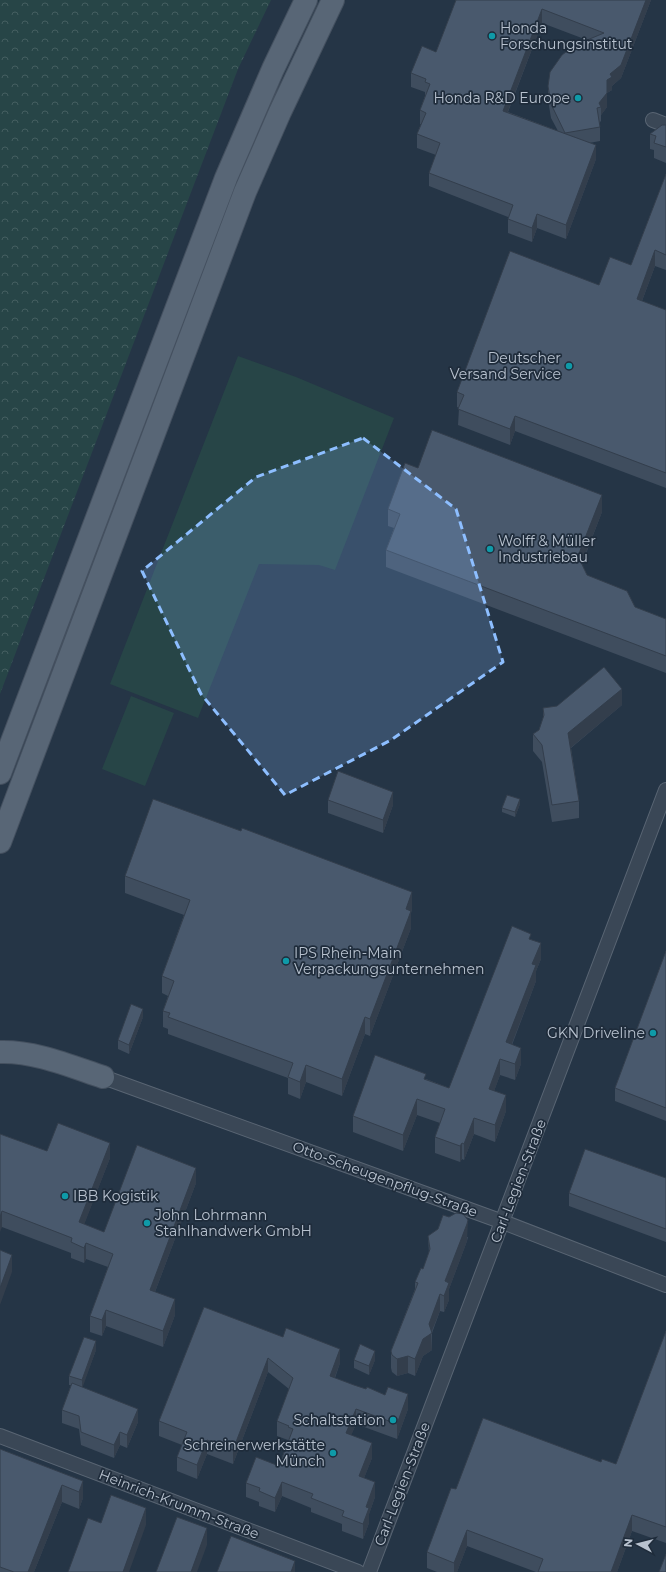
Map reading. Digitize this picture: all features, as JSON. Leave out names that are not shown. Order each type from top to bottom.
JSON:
[{"type":"main road","points":[[0,773],[226,178],[272,69],[306,0]]},
{"type":"main road","points":[[0,842],[245,192],[332,0]]},
{"type":"main road","points":[[0,1052],[36,1056],[103,1077]]},
{"type":"street","points":[[653,120],[666,125]]},
{"type":"street","name":"Carl-Legien-Straße","points":[[369,1572],[666,790]]},
{"type":"street","name":"Otto-Scheugenpflug-Straße","points":[[103,1077],[503,1222],[666,1285]]},
{"type":"street","name":"Heinrich-Krumm-Straße","points":[[0,1436],[358,1572]]},
{"type":"highlighted area","points":[[363,438],[456,509],[503,662],[391,740],[285,795],[201,694],[142,571],[256,477]]},
{"type":"green space","points":[[0,0],[271,0],[238,69],[0,694]]},
{"type":"green space","points":[[238,356],[296,377],[394,418],[335,570],[319,565],[259,564],[198,718],[110,684]]},
{"type":"green space","points":[[131,696],[174,713],[145,786],[102,769]]},
{"type":"building","points":[[456,0],[646,0],[621,65],[610,74],[612,77],[607,80],[607,93],[599,103],[601,107],[597,108],[600,127],[565,133],[551,104],[548,86],[550,72],[562,55],[575,45],[604,33],[542,9],[503,111],[596,145],[566,225],[537,214],[532,228],[508,219],[513,205],[429,173],[440,143],[417,134],[426,113],[420,110],[430,84],[425,82],[426,79],[411,73],[422,46],[436,52]]},
{"type":"building","points":[[662,125],[666,125],[666,147],[654,143],[656,136],[650,134]]},
{"type":"building","name":"Deutscher Versand Service","points":[[666,174],[666,255],[655,250],[637,299],[666,310],[666,473],[515,416],[510,429],[458,409],[464,395],[457,392],[510,251],[599,285],[610,257],[631,265]]},
{"type":"building","name":"Wolff & Müller Industriebau","points":[[432,430],[602,495],[578,556],[587,575],[627,591],[635,607],[666,619],[666,656],[386,550],[400,514],[388,509],[405,463],[418,468]]},
{"type":"building","points":[[604,667],[622,689],[568,733],[579,801],[552,805],[542,745],[533,734],[539,730],[544,715],[543,708],[557,706]]},
{"type":"building","points":[[338,771],[393,792],[383,820],[328,800]]},
{"type":"building","points":[[507,795],[520,799],[515,812],[502,808]]},
{"type":"building","name":"IPS Rhein-Main Verpackungsunternehmen","points":[[153,799],[241,831],[242,828],[412,892],[406,909],[411,911],[370,1019],[365,1017],[342,1079],[306,1065],[300,1082],[288,1077],[293,1063],[168,1017],[170,1013],[163,1011],[174,981],[162,976],[190,900],[125,876]]},
{"type":"building","points":[[512,926],[531,934],[529,939],[541,943],[532,964],[536,965],[506,1042],[521,1048],[515,1064],[500,1059],[489,1089],[506,1095],[495,1125],[474,1118],[464,1144],[462,1143],[460,1146],[435,1137],[445,1109],[417,1099],[403,1135],[353,1116],[375,1055],[426,1074],[424,1079],[449,1088]]},
{"type":"building","name":"GKN Driveline","points":[[666,951],[666,1108],[615,1088]]},
{"type":"building","points":[[131,1004],[143,1009],[129,1045],[118,1040]]},
{"type":"building","points":[[58,1123],[110,1143],[79,1222],[104,1232],[137,1145],[196,1168],[150,1290],[175,1299],[163,1331],[106,1310],[102,1320],[90,1316],[113,1254],[86,1243],[84,1248],[71,1242],[72,1238],[2,1211],[0,1217],[0,1134],[47,1151]]},
{"type":"building","points":[[585,1149],[666,1178],[666,1229],[569,1193]]},
{"type":"building","points":[[456,1213],[463,1214],[468,1220],[445,1281],[449,1283],[444,1296],[440,1294],[429,1324],[432,1333],[423,1339],[415,1359],[408,1356],[397,1359],[392,1355],[391,1351],[418,1283],[415,1282],[421,1268],[423,1269],[430,1249],[428,1236],[438,1229],[443,1215],[449,1217]]},
{"type":"building","points":[[0,1250],[12,1255],[0,1288]]},
{"type":"building","points":[[204,1307],[283,1337],[286,1328],[340,1349],[330,1376],[366,1389],[367,1387],[385,1395],[388,1387],[408,1394],[397,1424],[356,1409],[346,1433],[372,1443],[359,1476],[375,1482],[366,1507],[369,1508],[363,1524],[342,1516],[344,1511],[311,1498],[313,1494],[282,1482],[275,1498],[259,1491],[260,1488],[246,1483],[256,1457],[279,1466],[293,1429],[277,1421],[293,1378],[268,1358],[233,1450],[207,1440],[197,1465],[177,1457],[187,1432],[159,1421]]},
{"type":"building","points":[[666,1331],[666,1527],[632,1515],[611,1572],[538,1572],[543,1559],[467,1530],[454,1563],[427,1552],[451,1488],[456,1489],[483,1418],[601,1462],[602,1459],[616,1464]]},
{"type":"building","points":[[84,1337],[96,1341],[82,1380],[69,1376]]},
{"type":"building","points":[[360,1344],[375,1351],[369,1366],[354,1360]]},
{"type":"building","points":[[72,1383],[138,1409],[127,1435],[120,1432],[114,1445],[81,1432],[79,1416],[62,1410]]},
{"type":"building","points":[[0,1449],[83,1481],[79,1492],[62,1485],[28,1572],[14,1572],[0,1567]]},
{"type":"building","points":[[111,1495],[146,1508],[123,1572],[68,1572],[88,1518],[101,1523]]},
{"type":"building","points":[[177,1517],[207,1528],[191,1572],[156,1572]]},
{"type":"building","points":[[231,1536],[295,1561],[291,1572],[217,1572]]},
{"type":"building","points":[[666,1554],[666,1572],[659,1572]]},
{"type":"place","name":"Honda Forschungsinstitut","points":[[492,36]]},
{"type":"place","name":"Honda R&D Europe","points":[[578,98]]},
{"type":"place","name":"Deutscher Versand Service","points":[[569,366]]},
{"type":"place","name":"Wolff & Müller Industriebau","points":[[490,549]]},
{"type":"place","name":"IPS Rhein-Main Verpackungsunternehmen","points":[[286,961]]},
{"type":"place","name":"GKN Driveline","points":[[653,1033]]},
{"type":"place","name":"IBB Kogistik","points":[[65,1196]]},
{"type":"place","name":"John Lohrmann Stahlhandwerk GmbH","points":[[147,1223]]},
{"type":"place","name":"Schaltstation","points":[[393,1420]]},
{"type":"place","name":"Schreinerwerkstätte Münch","points":[[333,1453]]}]
